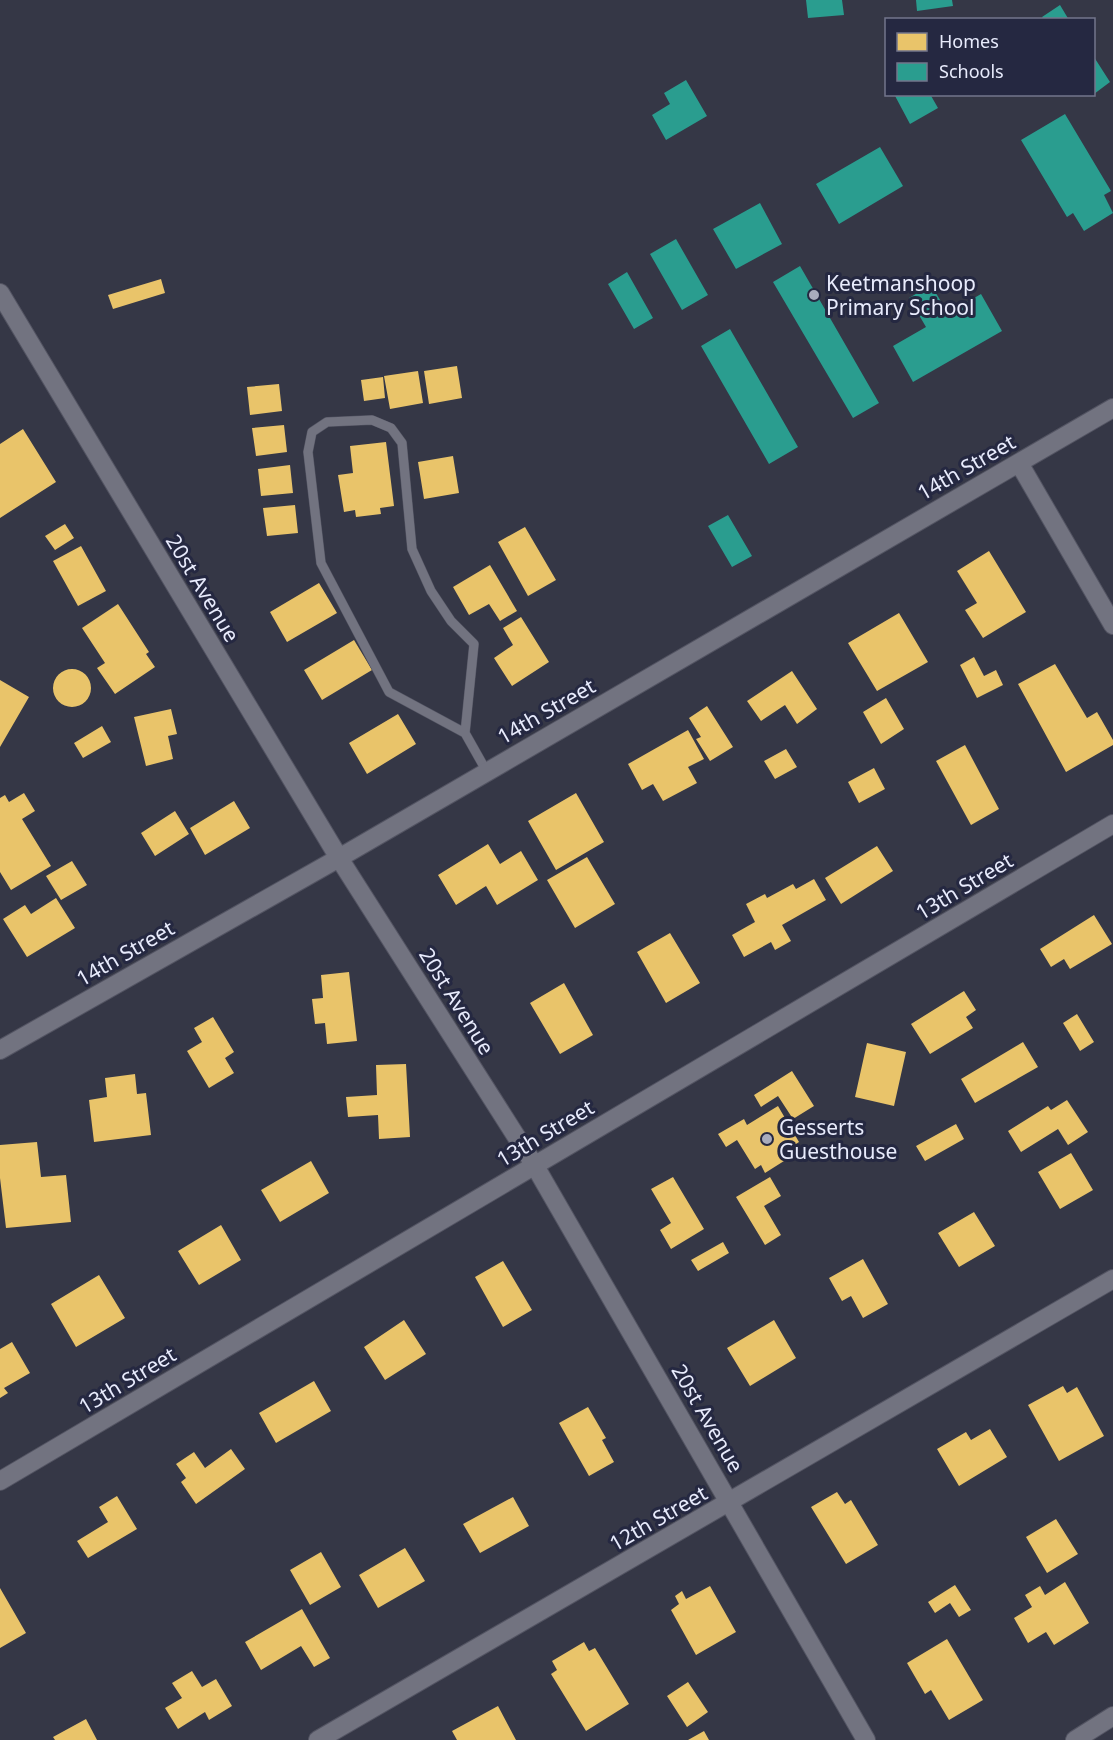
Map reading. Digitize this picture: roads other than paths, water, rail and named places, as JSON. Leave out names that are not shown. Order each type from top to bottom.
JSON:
[{"type":"street","name":"20st Avenue","points":[[0,293],[339,858],[535,1166],[731,1502],[866,1740]]},
{"type":"street","name":"14th Street","points":[[0,1049],[339,858],[1113,408]]},
{"type":"street","points":[[1019,463],[1113,625]]},
{"type":"street","name":"13th Street","points":[[0,1481],[1113,824]]},
{"type":"street","name":"12th Street","points":[[318,1740],[1113,1280]]},
{"type":"street","points":[[1075,1740],[1113,1716]]},
{"type":"lane","points":[[465,733],[474,644],[451,621],[441,606],[412,549],[402,443],[391,428],[372,420],[327,422],[312,432],[308,452],[321,563],[389,692],[465,733],[488,772]]},
{"type":"place","name":"Keetmanshoop Primary School","points":[[814,295]]},
{"type":"place","name":"Gesserts Guesthouse","points":[[767,1139]]}]
